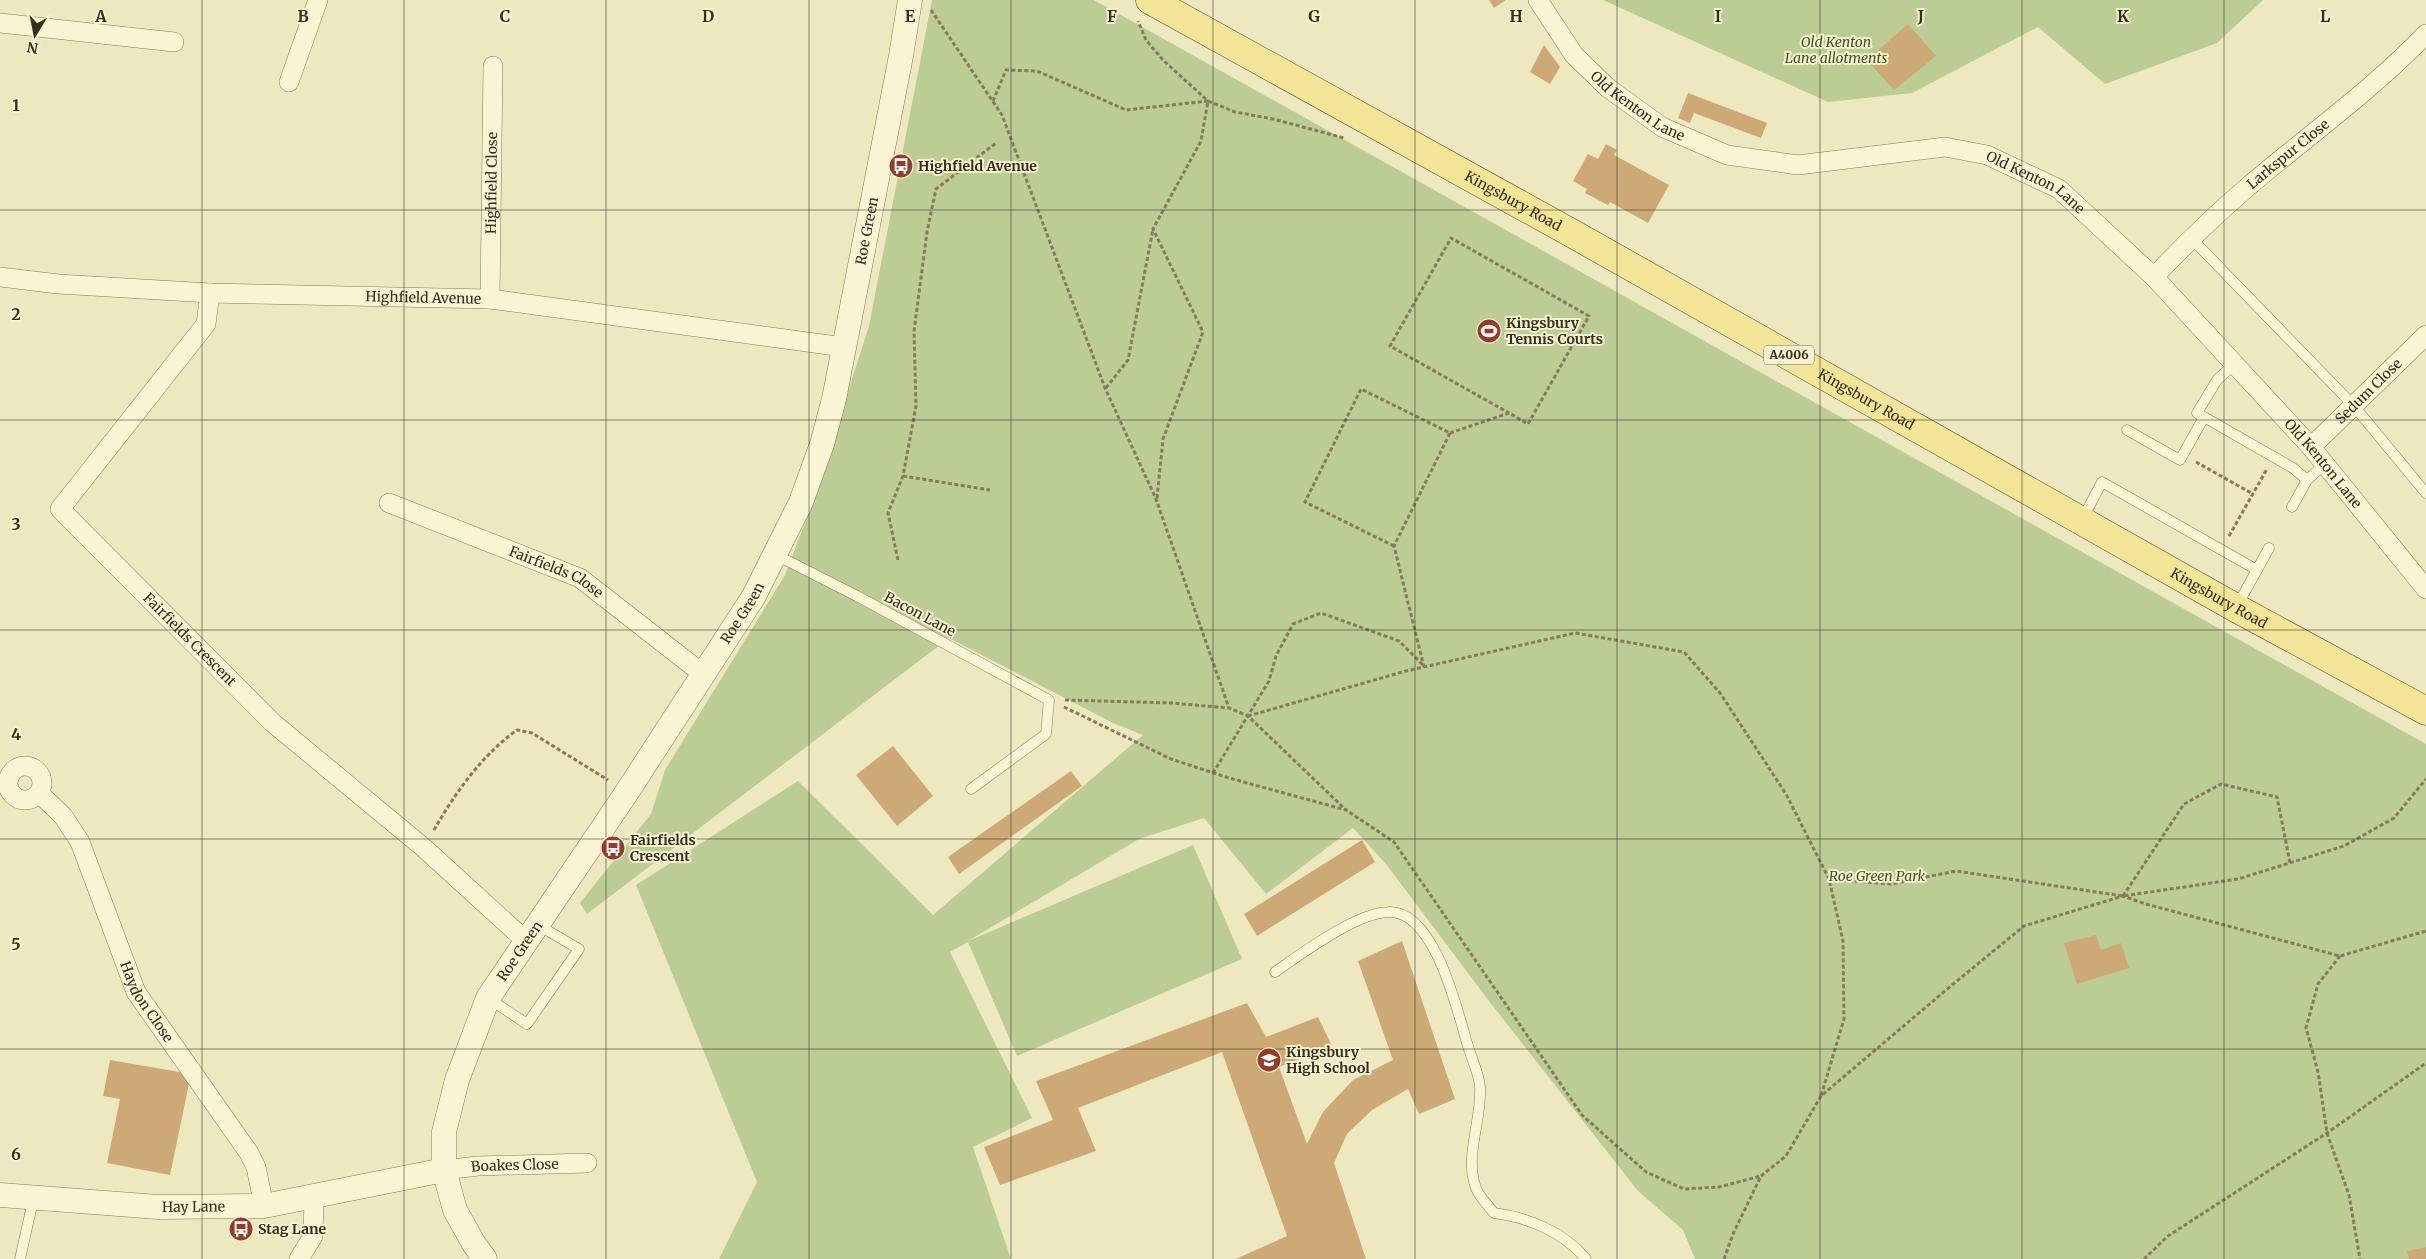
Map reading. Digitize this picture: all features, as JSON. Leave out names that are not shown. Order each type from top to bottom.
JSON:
[{"type":"main road","name":"Kingsbury Road","points":[[1144,9],[1576,235],[2236,608],[2426,711]]},
{"type":"street","points":[[289,82],[318,0]]},
{"type":"street","name":"Old Kenton Lane","points":[[1538,0],[1574,55],[1608,88],[1670,131],[1726,155],[1798,165],[1945,147],[1987,155],[2059,189],[2154,277],[2326,463],[2426,589]]},
{"type":"street","name":"Roe Green","points":[[444,1170],[444,1132],[457,1080],[488,998],[627,792],[754,596],[801,502],[822,444],[834,400],[901,56],[920,4]]},
{"type":"street","points":[[0,22],[174,42]]},
{"type":"street","name":"Larkspur Close","points":[[2154,277],[2191,238],[2248,186],[2395,66],[2426,34]]},
{"type":"street","name":"Highfield Close","points":[[490,299],[493,66]]},
{"type":"street","name":"Highfield Avenue","points":[[0,277],[58,284],[210,293],[490,299],[844,347]]},
{"type":"street","name":"Fairfields Crescent","points":[[210,293],[206,324],[60,509],[273,723],[424,848],[532,933]]},
{"type":"street","name":"Sedum Close","points":[[2311,447],[2353,404],[2426,335]]},
{"type":"street","name":"Fairfields Close","points":[[389,503],[580,578],[703,674]]},
{"type":"street","name":"Haydon Close","points":[[39,793],[63,816],[80,842],[131,982],[249,1153],[256,1167],[264,1206]]},
{"type":"street","name":"Boakes Close","points":[[444,1170],[478,1166],[586,1163]]},
{"type":"street","points":[[444,1170],[455,1210],[474,1244],[485,1259]]},
{"type":"street","name":"Hay Lane","points":[[0,1195],[34,1196],[158,1207],[264,1206],[444,1170]]},
{"type":"street","points":[[299,1259],[313,1236],[314,1197]]},
{"type":"lane","points":[[2191,238],[2353,404],[2426,493]]},
{"type":"lane","points":[[2234,364],[2217,380],[2198,413],[2293,468],[2307,480]]},
{"type":"lane","points":[[2127,430],[2180,460],[2204,417]]},
{"type":"lane","points":[[2292,506],[2307,480],[2326,463]]},
{"type":"lane","points":[[2082,520],[2102,482],[2257,570]]},
{"type":"lane","points":[[2236,608],[2269,548]]},
{"type":"lane","name":"Bacon Lane","points":[[776,555],[857,596],[1049,700]]},
{"type":"lane","points":[[970,789],[1046,734],[1049,700]]},
{"type":"lane","points":[[1275,972],[1305,951],[1371,915],[1388,912],[1403,914],[1415,924],[1426,935],[1450,988],[1480,1085],[1472,1172],[1476,1190],[1494,1213],[1512,1215],[1550,1230],[1586,1259]]},
{"type":"lane","points":[[488,998],[527,1024],[579,949],[532,933]]},
{"type":"lane","points":[[20,1259],[34,1196]]},
{"type":"path","points":[[920,4],[1002,115],[1105,388],[1156,499],[1229,708]]},
{"type":"path","points":[[1144,9],[1146,40],[1164,61],[1208,101],[1235,112],[1272,119],[1348,139]]},
{"type":"path","points":[[993,101],[1006,70],[1037,71],[1126,110],[1208,101]]},
{"type":"path","points":[[1105,388],[1128,360],[1153,229],[1201,142],[1208,101]]},
{"type":"path","points":[[898,560],[888,513],[903,476],[916,406],[914,331],[927,232],[936,189],[996,143]]},
{"type":"path","points":[[1153,229],[1203,332],[1163,439],[1156,499]]},
{"type":"path","points":[[1424,667],[1394,546],[1450,433],[1509,413],[1528,424],[1589,316],[1451,238],[1390,346],[1509,413]]},
{"type":"path","points":[[1394,546],[1305,502],[1339,432],[1361,389],[1450,433]]},
{"type":"path","points":[[2183,455],[2253,494]]},
{"type":"path","points":[[2221,549],[2274,457]]},
{"type":"path","points":[[903,476],[990,490]]},
{"type":"path","points":[[1213,773],[1269,681],[1276,656],[1293,624],[1321,613],[1399,641],[1424,667]]},
{"type":"path","points":[[1248,716],[1424,667],[1575,633],[1684,652],[1720,693],[1786,794],[1829,879],[1843,941],[1844,1019],[1822,1096],[1786,1156],[1761,1176],[1733,1234],[1724,1259]]},
{"type":"path","points":[[1049,700],[1172,703],[1229,708],[1248,716],[1346,810]]},
{"type":"path","points":[[424,848],[442,814],[484,758],[517,730],[532,733],[627,792]]},
{"type":"path","points":[[1822,1096],[2024,926],[2123,896],[2238,879],[2344,846],[2394,818],[2426,779]]},
{"type":"path","points":[[2123,896],[2184,804],[2221,784],[2277,797],[2290,863]]},
{"type":"path","points":[[1829,879],[1891,884],[1956,871],[2123,896],[2146,904],[2340,956],[2426,931]]},
{"type":"path","points":[[2340,956],[2318,984],[2306,1028],[2318,1072],[2327,1133],[2349,1195],[2360,1259]]},
{"type":"path","points":[[2144,1259],[2168,1236],[2327,1133],[2426,1063]]},
{"type":"green space","name":"Roe Green Park","points":[[932,0],[1094,0],[2426,744],[2426,1259],[1695,1259],[1683,1230],[1638,1191],[1489,1001],[1386,864],[1353,828],[1266,894],[1204,818],[1139,839],[968,941],[1193,845],[1242,959],[1017,1056],[968,942],[950,952],[1032,1118],[973,1147],[1011,1259],[719,1259],[757,1182],[636,885],[798,781],[933,915],[1143,735],[1113,723],[949,638],[587,914],[580,903],[651,814],[665,770],[785,575],[811,507],[869,326]]},
{"type":"green space","name":"Old Kenton Lane allotments","points":[[1603,0],[2263,0],[2217,43],[2105,84],[2038,27],[1912,93],[1828,102]]},
{"type":"building","points":[[1489,0],[1506,0],[1494,8]]},
{"type":"building","points":[[1908,24],[1936,56],[1894,90],[1867,60]]},
{"type":"building","points":[[1544,45],[1560,67],[1550,84],[1530,72]]},
{"type":"building","points":[[1688,93],[1767,123],[1761,138],[1694,113],[1690,123],[1678,118]]},
{"type":"building","points":[[1606,144],[1617,150],[1614,155],[1669,185],[1648,223],[1610,202],[1608,205],[1585,193],[1587,189],[1573,181],[1588,154],[1598,159]]},
{"type":"building","points":[[893,746],[933,796],[897,826],[856,775]]},
{"type":"building","points":[[1071,771],[1082,786],[959,874],[948,857]]},
{"type":"building","points":[[1362,840],[1375,862],[1257,936],[1244,914]]},
{"type":"building","points":[[2096,935],[2101,950],[2121,943],[2129,968],[2077,984],[2064,943]]},
{"type":"building","points":[[1402,941],[1455,1099],[1419,1114],[1408,1089],[1372,1110],[1347,1134],[1334,1163],[1366,1259],[1236,1259],[1287,1236],[1222,1052],[1078,1108],[1096,1151],[1000,1185],[984,1147],[1053,1120],[1036,1081],[1247,1003],[1266,1037],[1318,1017],[1332,1046],[1279,1067],[1307,1144],[1323,1112],[1353,1080],[1393,1060],[1358,961]]},
{"type":"building","points":[[110,1060],[191,1074],[170,1175],[107,1163],[120,1099],[103,1096]]},
{"type":"building","points":[[2426,1247],[2426,1259],[2409,1259],[2407,1251]]},
{"type":"place","name":"Highfield Avenue","points":[[901,166]]},
{"type":"place","name":"Kingsbury Tennis Courts","points":[[1489,331]]},
{"type":"place","name":"Fairfields Crescent","points":[[613,848]]},
{"type":"place","name":"Kingsbury High School","points":[[1269,1060]]},
{"type":"place","name":"Stag Lane","points":[[241,1229]]}]
